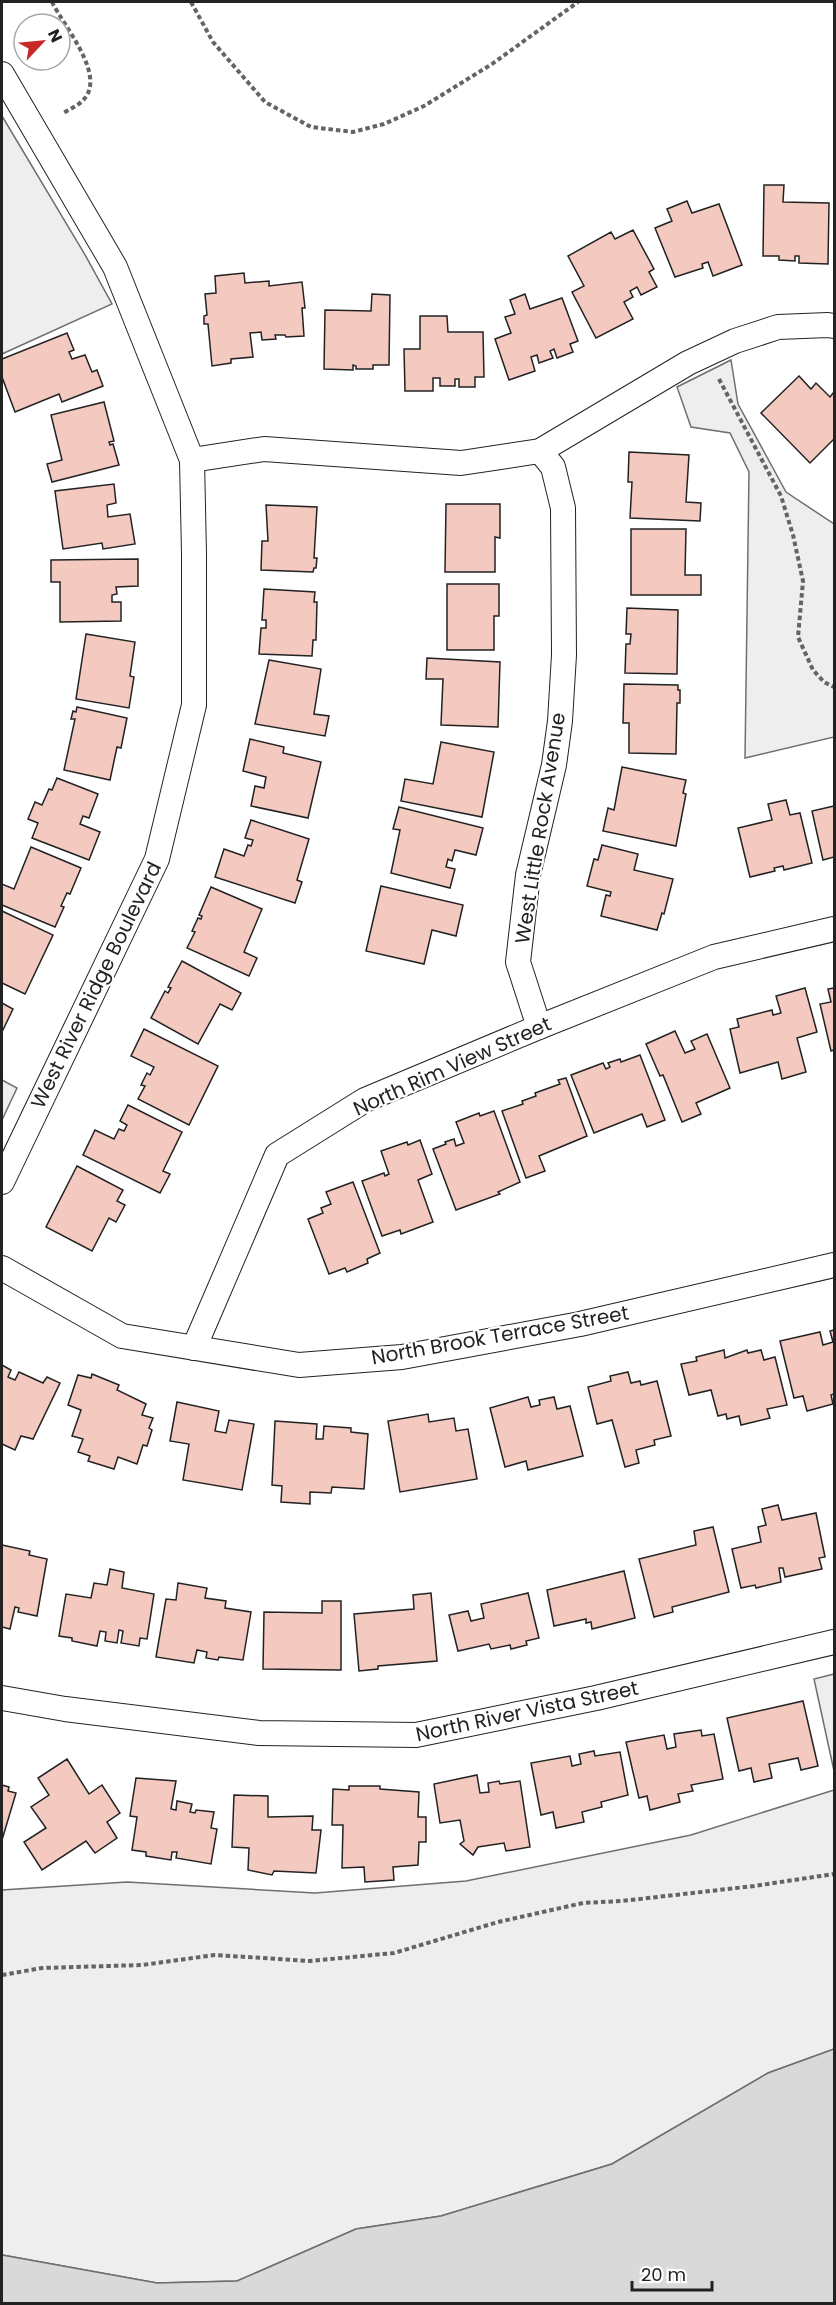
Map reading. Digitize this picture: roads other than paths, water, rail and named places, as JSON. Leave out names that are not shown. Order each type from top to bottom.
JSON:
[{"type":"street","name":"West River Ridge Boulevard","points":[[2,74],[115,267],[192,460],[194,705],[158,859],[2,1182]]},
{"type":"street","points":[[192,460],[264,449],[461,463],[540,451],[687,363],[735,341],[778,327],[834,326]]},
{"type":"street","name":"West Little Rock Avenue","points":[[539,1028],[518,962],[528,875],[556,754],[564,621],[563,508],[553,467],[540,451]]},
{"type":"street","name":"North Rim View Street","points":[[194,1348],[277,1155],[365,1100],[539,1028],[714,957],[834,929]]},
{"type":"street","name":"North Brook Terrace Street","points":[[2,1268],[122,1336],[299,1365],[402,1357],[580,1324],[834,1265]]},
{"type":"street","name":"North River Vista Street","points":[[2,1698],[65,1709],[259,1734],[416,1735],[596,1698],[834,1642]]}]
